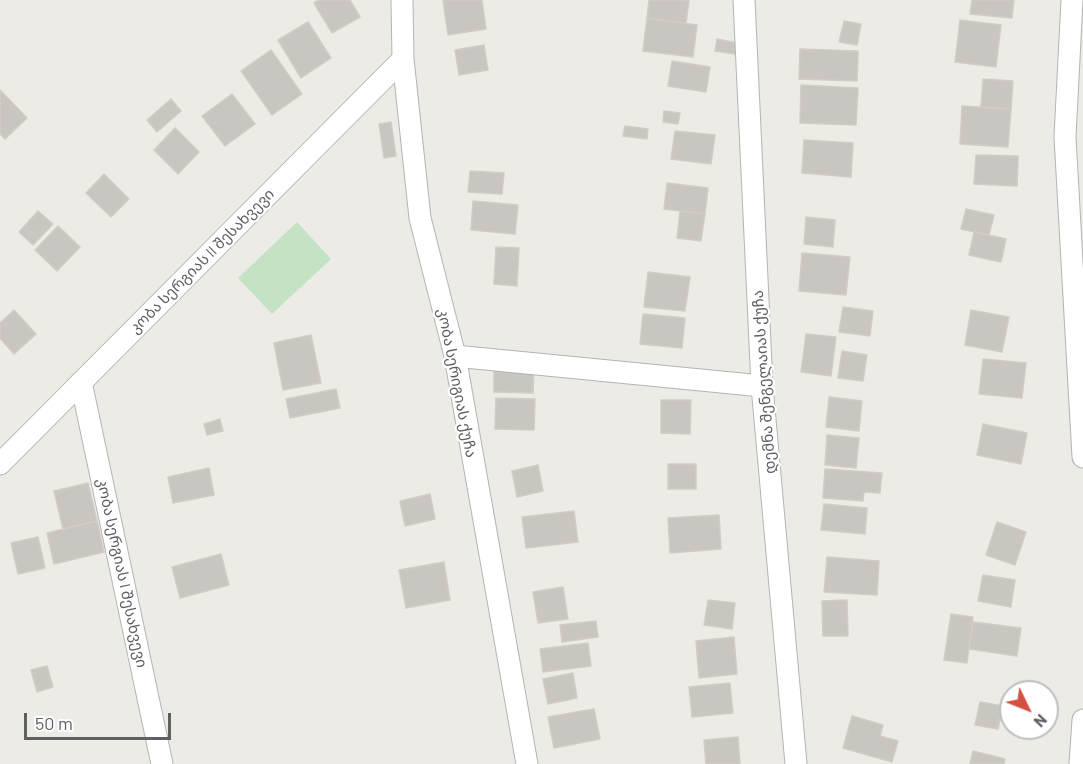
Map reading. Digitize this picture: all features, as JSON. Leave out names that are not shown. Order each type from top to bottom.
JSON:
[{"type":"street","name":"კობა სერიგიას ქუჩა","points":[[402,0],[403,59],[420,218],[455,356],[527,764]]},
{"type":"street","name":"დემნა შენგელაიას ქუჩა","points":[[744,0],[762,386],[796,764]]},
{"type":"street","points":[[1072,0],[1065,137],[1083,457]]},
{"type":"street","name":"კობა სერგიას II შესახვევი","points":[[0,464],[403,59]]},
{"type":"street","points":[[455,356],[762,386]]},
{"type":"street","name":"კობა სერგიას I შესახვევი","points":[[81,382],[162,764]]},
{"type":"street","points":[[1080,764],[1083,720]]},
{"type":"green space","points":[[297,222],[331,259],[272,314],[238,278]]},
{"type":"building","points":[[319,0],[350,0],[360,17],[332,33],[314,3]]},
{"type":"building","points":[[443,0],[482,0],[486,29],[448,35]]},
{"type":"building","points":[[649,0],[689,0],[686,23],[647,18]]},
{"type":"building","points":[[972,0],[1014,0],[1012,18],[970,14]]},
{"type":"building","points":[[647,18],[697,25],[693,57],[643,51]]},
{"type":"building","points":[[960,20],[1001,25],[996,67],[955,62]]},
{"type":"building","points":[[844,21],[861,24],[857,45],[839,42]]},
{"type":"building","points":[[308,22],[331,58],[301,78],[278,40]]},
{"type":"building","points":[[717,39],[737,43],[735,54],[715,51]]},
{"type":"building","points":[[484,45],[488,70],[459,75],[455,50]]},
{"type":"building","points":[[800,49],[858,51],[857,81],[799,79]]},
{"type":"building","points":[[271,50],[302,94],[272,115],[241,71]]},
{"type":"building","points":[[672,61],[710,67],[706,92],[668,86]]},
{"type":"building","points":[[983,79],[1013,81],[1011,109],[981,107]]},
{"type":"building","points":[[801,85],[858,88],[856,125],[800,123]]},
{"type":"building","points":[[0,90],[27,118],[5,139],[0,134]]},
{"type":"building","points":[[232,94],[255,124],[225,146],[202,116]]},
{"type":"building","points":[[171,99],[181,111],[157,132],[147,120]]},
{"type":"building","points":[[962,106],[1011,109],[1008,147],[960,144]]},
{"type":"building","points":[[664,111],[680,113],[678,124],[663,122]]},
{"type":"building","points":[[391,122],[396,156],[384,158],[379,124]]},
{"type":"building","points":[[625,126],[648,129],[647,139],[623,136]]},
{"type":"building","points":[[175,128],[199,152],[178,174],[154,150]]},
{"type":"building","points":[[675,131],[715,135],[711,164],[671,159]]},
{"type":"building","points":[[804,140],[853,143],[851,177],[802,173]]},
{"type":"building","points":[[976,155],[1018,156],[1017,186],[974,184]]},
{"type":"building","points":[[470,171],[504,173],[502,194],[468,192]]},
{"type":"building","points":[[104,174],[129,199],[111,217],[86,193]]},
{"type":"building","points":[[667,183],[708,188],[705,214],[664,209]]},
{"type":"building","points":[[473,201],[518,205],[515,234],[471,230]]},
{"type":"building","points":[[966,209],[994,215],[989,235],[961,229]]},
{"type":"building","points":[[38,211],[53,224],[33,245],[19,232]]},
{"type":"building","points":[[680,211],[705,214],[701,241],[677,238]]},
{"type":"building","points":[[806,217],[835,220],[833,247],[804,244]]},
{"type":"building","points":[[58,226],[80,247],[57,271],[35,250]]},
{"type":"building","points":[[974,232],[1006,239],[1001,262],[969,255]]},
{"type":"building","points":[[496,247],[519,248],[517,286],[494,284]]},
{"type":"building","points":[[802,253],[850,257],[846,295],[799,291]]},
{"type":"building","points":[[648,272],[690,277],[685,311],[644,307]]},
{"type":"building","points":[[843,307],[873,311],[870,336],[839,332]]},
{"type":"building","points":[[14,310],[36,334],[14,354],[0,338],[0,323]]},
{"type":"building","points":[[971,310],[1009,317],[1002,352],[965,345]]},
{"type":"building","points":[[643,314],[685,318],[682,348],[640,344]]},
{"type":"building","points":[[806,334],[836,337],[831,376],[801,372]]},
{"type":"building","points":[[311,335],[321,383],[283,390],[274,343]]},
{"type":"building","points":[[842,351],[867,355],[863,381],[838,378]]},
{"type":"building","points":[[983,359],[1026,363],[1022,398],[979,394]]},
{"type":"building","points":[[494,365],[534,366],[533,393],[494,392]]},
{"type":"building","points":[[336,389],[340,408],[290,418],[286,399]]},
{"type":"building","points":[[829,397],[862,401],[859,431],[826,427]]},
{"type":"building","points":[[496,398],[535,399],[534,430],[495,429]]},
{"type":"building","points":[[661,400],[691,400],[690,434],[661,433]]},
{"type":"building","points":[[220,419],[223,431],[207,435],[204,424]]},
{"type":"building","points":[[983,424],[1027,433],[1021,464],[977,455]]},
{"type":"building","points":[[827,435],[859,438],[856,468],[825,465]]},
{"type":"building","points":[[668,464],[696,464],[696,489],[668,489]]},
{"type":"building","points":[[538,465],[543,491],[517,497],[512,471]]},
{"type":"building","points":[[209,468],[214,495],[173,503],[168,477]]},
{"type":"building","points":[[825,469],[882,473],[880,493],[864,492],[863,501],[823,498]]},
{"type":"building","points":[[88,483],[97,521],[63,529],[54,491]]},
{"type":"building","points":[[430,494],[435,519],[405,526],[400,501]]},
{"type":"building","points":[[824,504],[867,508],[865,534],[821,530]]},
{"type":"building","points":[[574,511],[578,542],[526,548],[522,517]]},
{"type":"building","points":[[719,515],[721,549],[670,553],[668,518]]},
{"type":"building","points":[[97,521],[104,552],[54,564],[47,533]]},
{"type":"building","points":[[997,522],[1026,532],[1015,565],[986,555]]},
{"type":"building","points":[[38,537],[45,568],[18,574],[11,543]]},
{"type":"building","points":[[221,554],[229,585],[180,598],[172,567]]},
{"type":"building","points":[[827,557],[879,561],[877,595],[824,592]]},
{"type":"building","points":[[444,562],[450,600],[406,608],[399,570]]},
{"type":"building","points":[[983,575],[1015,580],[1011,607],[978,601]]},
{"type":"building","points":[[563,587],[568,619],[538,623],[533,592]]},
{"type":"building","points":[[708,600],[735,603],[732,629],[704,625]]},
{"type":"building","points":[[847,600],[848,636],[823,636],[822,601]]},
{"type":"building","points":[[951,614],[973,617],[967,663],[944,660]]},
{"type":"building","points":[[596,621],[598,637],[562,642],[560,625]]},
{"type":"building","points":[[973,622],[1021,628],[1017,656],[969,649]]},
{"type":"building","points":[[734,637],[737,674],[699,678],[696,641]]},
{"type":"building","points":[[588,643],[591,666],[543,672],[540,649]]},
{"type":"building","points":[[47,666],[53,687],[37,692],[31,670]]},
{"type":"building","points":[[573,673],[577,698],[548,704],[543,679]]},
{"type":"building","points":[[730,683],[733,713],[692,717],[689,687]]},
{"type":"building","points":[[980,702],[999,705],[998,729],[975,725]]},
{"type":"building","points":[[594,709],[600,739],[554,748],[548,717]]},
{"type":"building","points":[[852,716],[883,725],[880,736],[898,741],[892,762],[843,748]]},
{"type":"building","points":[[738,737],[740,764],[706,764],[704,740]]},
{"type":"building","points":[[973,751],[1005,759],[1004,764],[970,764]]}]
